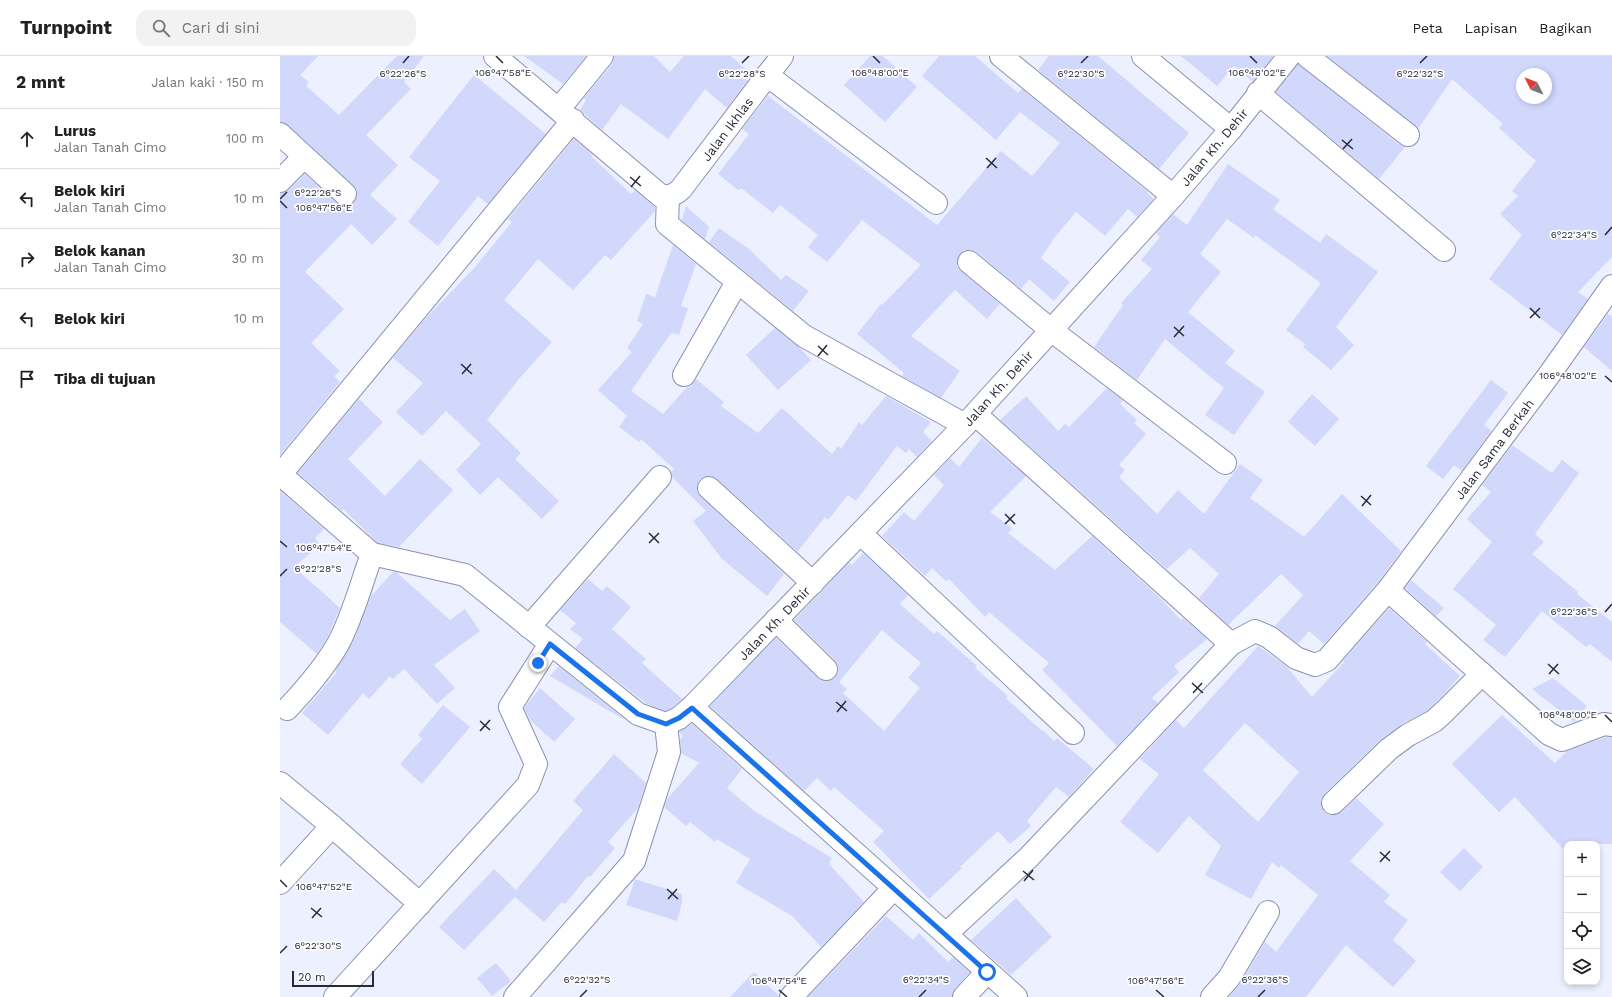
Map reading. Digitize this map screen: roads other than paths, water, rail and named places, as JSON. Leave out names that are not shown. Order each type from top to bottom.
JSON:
[{"type":"street","points":[[495,56],[662,196],[668,197],[668,224],[804,336],[970,419],[1231,644],[1029,857],[946,934]]},
{"type":"street","points":[[516,997],[634,861],[669,752],[666,724],[638,714],[465,575],[372,554],[280,474],[566,114],[602,56]]},
{"type":"street","name":"Jalan Ikhlas","points":[[668,197],[681,189],[782,56]]},
{"type":"street","points":[[1001,56],[1173,196]]},
{"type":"street","points":[[1144,56],[1231,129]]},
{"type":"street","name":"Jalan Kh. Dehir","points":[[666,724],[679,718],[692,708],[970,419],[1173,196],[1231,129],[1258,93],[1289,56]]},
{"type":"street","points":[[1307,56],[1408,135]]},
{"type":"street","points":[[767,75],[936,204]]},
{"type":"street","points":[[1258,93],[1444,250]]},
{"type":"street","points":[[280,134],[345,194]]},
{"type":"street","points":[[280,181],[304,157]]},
{"type":"street","points":[[969,262],[1051,330],[1225,463]]},
{"type":"street","points":[[684,375],[737,282]]},
{"type":"street","name":"Jalan Sama Berkah","points":[[1231,644],[1255,631],[1269,637],[1296,658],[1315,665],[1327,660],[1388,590],[1549,375],[1612,286]]},
{"type":"street","points":[[529,627],[660,477]]},
{"type":"street","points":[[709,488],[813,583]]},
{"type":"street","points":[[861,534],[1073,733]]},
{"type":"street","points":[[288,710],[316,677],[338,643],[353,609],[372,554]]},
{"type":"street","points":[[1388,590],[1549,734],[1562,740],[1604,724],[1612,725]]},
{"type":"street","points":[[776,620],[826,669]]},
{"type":"street","points":[[335,997],[528,785],[536,764],[510,707],[550,644]]},
{"type":"street","points":[[1333,803],[1389,749],[1444,712],[1482,674]]},
{"type":"street","points":[[692,708],[1016,997]]},
{"type":"street","points":[[280,783],[332,826],[420,904]]},
{"type":"street","points":[[280,883],[332,826]]},
{"type":"street","points":[[791,997],[894,888]]},
{"type":"street","points":[[1212,997],[1229,978],[1268,912]]},
{"type":"street","points":[[964,997],[987,972]]}]
